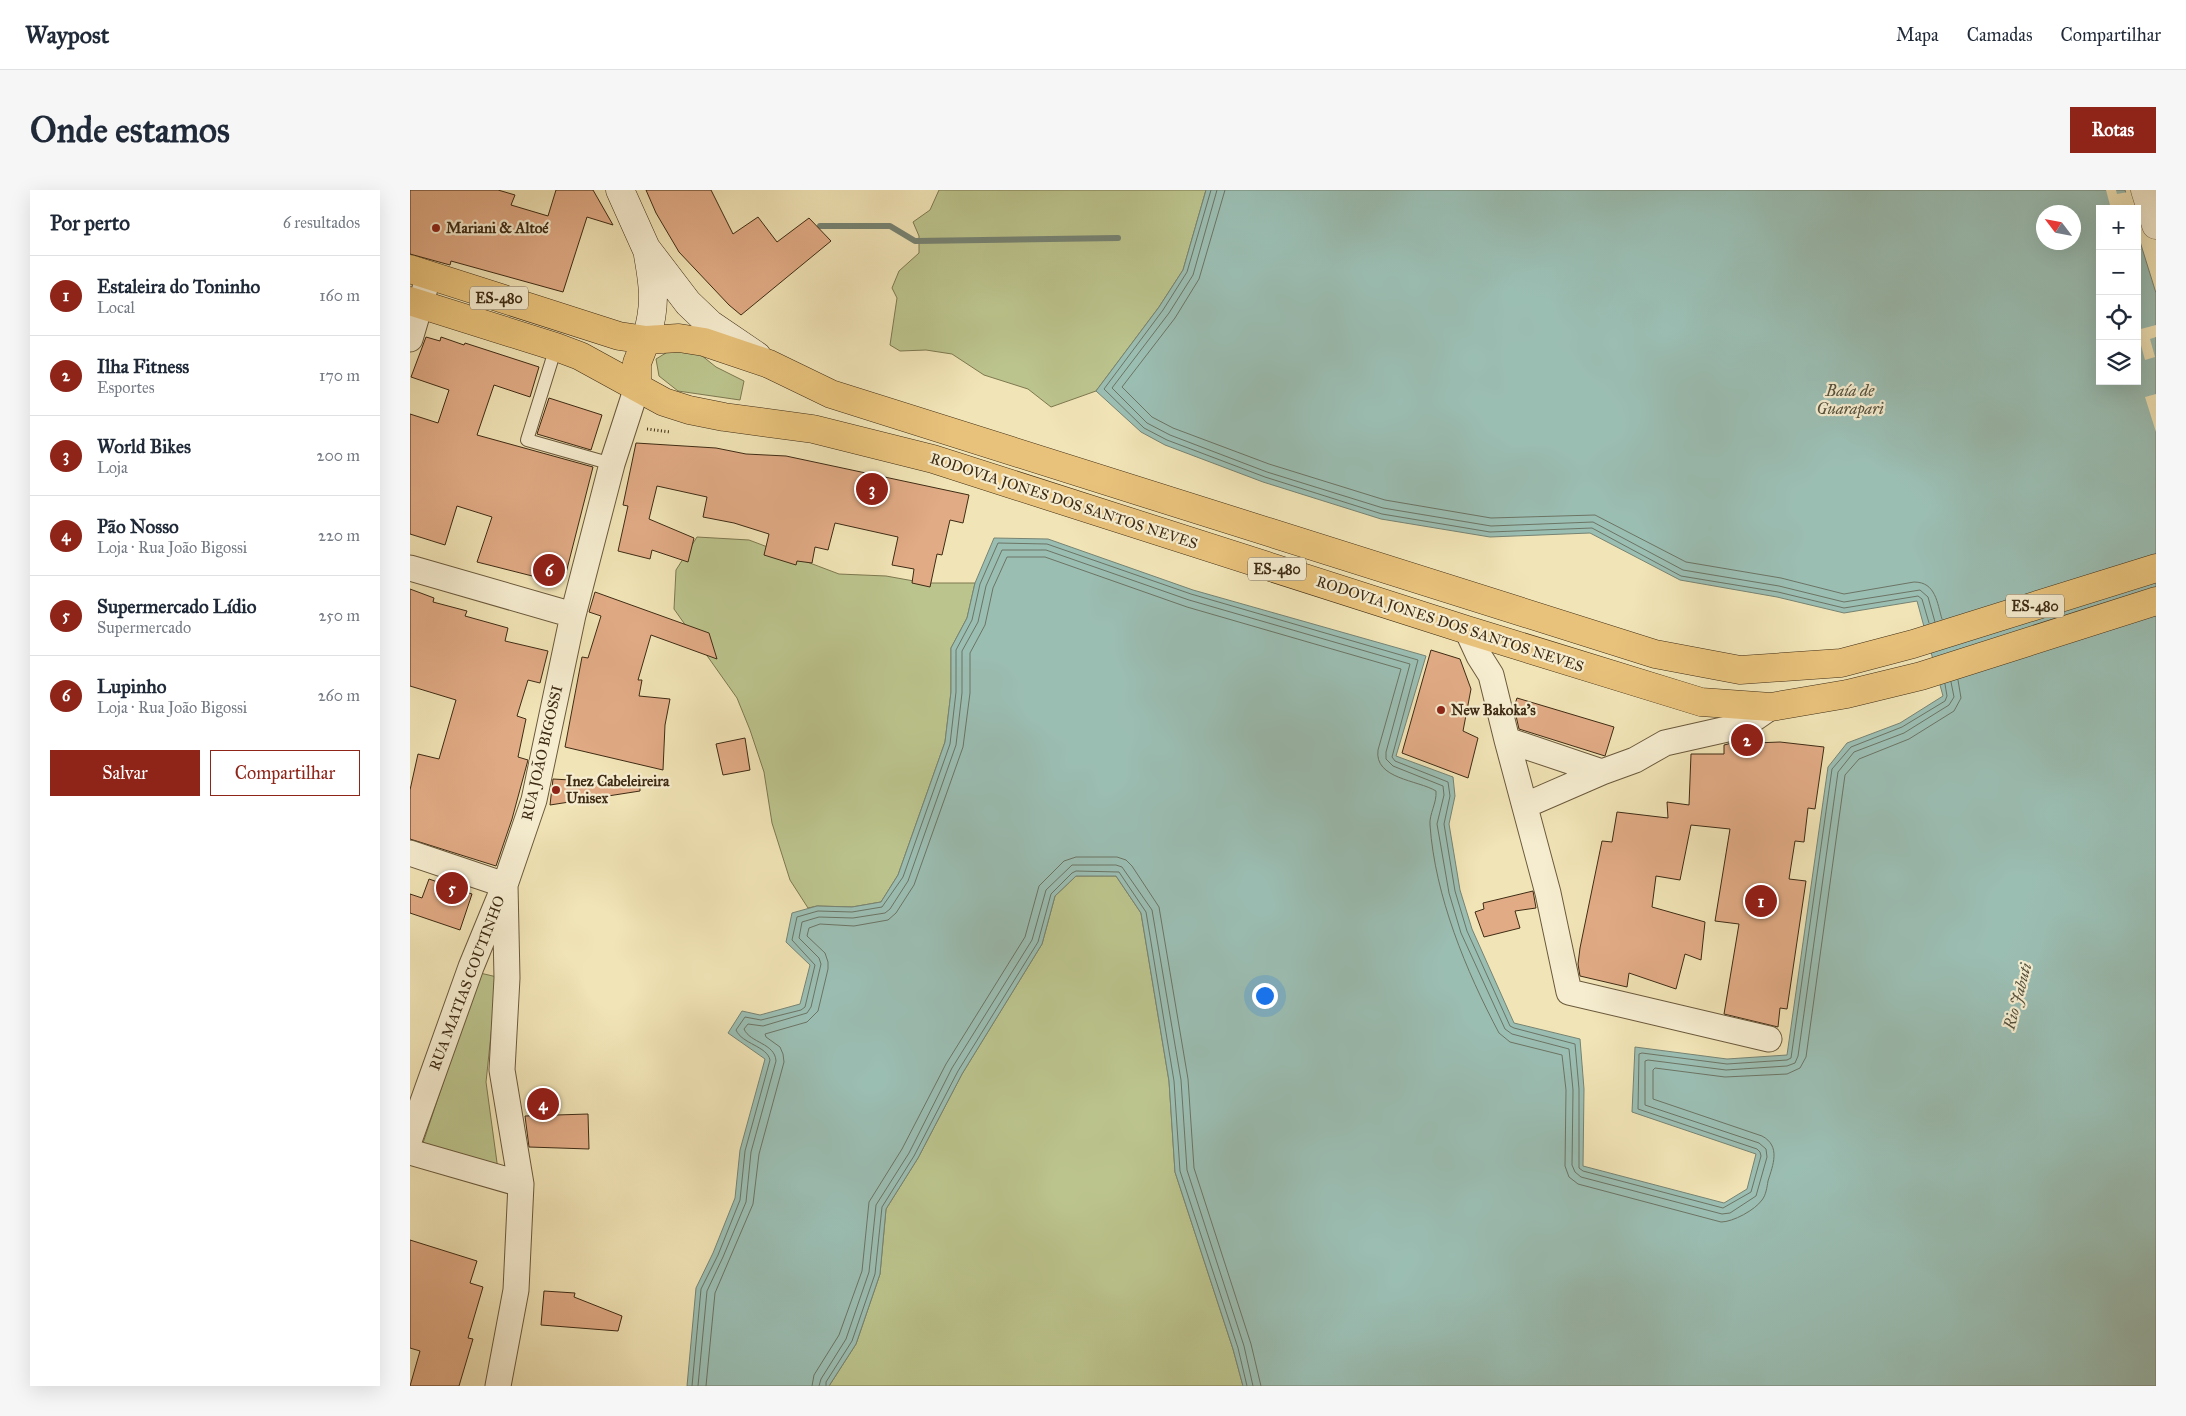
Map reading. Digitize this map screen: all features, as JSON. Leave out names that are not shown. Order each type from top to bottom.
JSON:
[{"type":"main road","points":[[620,190],[646,248],[688,303],[710,324],[769,364]]},
{"type":"main road","points":[[2145,190],[2156,225]]},
{"type":"main road","points":[[637,387],[637,363],[646,340],[655,296],[646,248]]},
{"type":"main road","name":"RODOVIA JONES DOS SANTOS NEVES","points":[[420,272],[619,336],[646,340],[679,338],[704,342],[769,364],[831,394],[1655,654],[1740,670],[1841,663],[1913,644],[2156,568]]},
{"type":"main road","name":"RODOVIA JONES DOS SANTOS NEVES","points":[[416,302],[580,356],[664,402],[689,410],[724,418],[813,429],[934,459],[1467,630],[1700,702],[1772,707],[1847,694],[1921,676],[2156,601]]},
{"type":"street","points":[[410,339],[420,272]]},
{"type":"street","name":"RUA JOÃO BIGOSSI","points":[[498,1386],[516,1290],[520,1196],[502,1070],[507,978],[505,885],[534,800],[573,615],[612,464],[637,387]]},
{"type":"street","points":[[410,568],[573,615]]},
{"type":"street","points":[[1467,630],[1479,656],[1491,675],[1548,893],[1569,992],[1769,1038]]},
{"type":"street","points":[[1526,806],[1602,772],[1635,760],[1665,743],[1744,725],[1772,707]]},
{"type":"street","points":[[1507,740],[1602,772]]},
{"type":"street","points":[[410,853],[505,885]]},
{"type":"street","name":"RUA MATIAS COUTINHO","points":[[410,1138],[471,966],[505,885]]},
{"type":"street","points":[[410,1152],[520,1196]]},
{"type":"lane","points":[[556,347],[527,440],[612,464]]},
{"type":"green space","points":[[939,190],[1206,190],[1183,270],[1159,307],[1096,391],[1051,407],[1028,389],[984,375],[952,354],[926,350],[900,351],[890,345],[897,298],[892,288],[899,271],[919,253],[919,236],[913,222],[930,210]]},
{"type":"green space","points":[[674,348],[696,351],[716,367],[744,381],[740,400],[678,391],[659,376],[656,359]]},
{"type":"green space","points":[[697,537],[749,540],[839,574],[886,576],[925,583],[975,583],[967,618],[951,648],[951,692],[945,742],[898,875],[881,902],[852,907],[817,906],[808,908],[790,880],[772,823],[764,772],[737,698],[674,609],[676,570]]},
{"type":"green space","points":[[1076,876],[1116,876],[1141,913],[1169,1081],[1175,1172],[1233,1349],[1243,1386],[829,1386],[856,1344],[880,1274],[886,1209],[918,1158],[962,1074],[1042,944],[1055,896]]},
{"type":"green space","points":[[480,973],[497,977],[486,1082],[498,1170],[422,1146]]},
{"type":"water","name":"Baía de Guarapari","points":[[1206,190],[2125,190],[2129,205],[2096,205],[2096,385],[2141,385],[2141,245],[2156,293],[2156,1386],[1243,1386],[1233,1349],[1175,1172],[1169,1081],[1141,913],[1116,876],[1076,876],[1055,896],[1042,944],[962,1074],[918,1158],[886,1209],[880,1274],[856,1344],[829,1386],[687,1386],[696,1288],[713,1253],[735,1198],[740,1150],[765,1059],[728,1033],[742,1011],[760,1015],[800,1004],[810,965],[786,942],[792,913],[817,906],[852,907],[881,902],[898,875],[945,742],[951,692],[951,648],[967,618],[975,583],[994,538],[1048,539],[1193,590],[1426,656],[1396,756],[1453,777],[1455,796],[1449,824],[1460,890],[1472,929],[1514,1023],[1580,1039],[1584,1089],[1583,1166],[1724,1203],[1747,1189],[1756,1154],[1632,1112],[1635,1047],[1727,1059],[1787,1055],[1828,767],[1847,743],[1900,723],[1943,696],[1917,601],[1844,613],[1777,597],[1680,580],[1590,533],[1490,537],[1381,519],[1263,482],[1165,445],[1141,432],[1096,391],[1159,307],[1183,270]]},
{"type":"pier","points":[[2106,190],[2116,190],[2117,194],[2128,192],[2132,205],[2110,205]]},
{"type":"pier","points":[[2156,325],[2156,337],[2150,339],[2155,357],[2145,360],[2141,345],[2141,329]]},
{"type":"pier","points":[[2156,394],[2156,432],[2145,397]]},
{"type":"building","points":[[410,190],[498,190],[515,195],[511,205],[548,216],[556,190],[593,190],[613,225],[587,217],[563,292],[451,261],[450,265],[410,254]]},
{"type":"building","points":[[646,190],[711,190],[733,234],[758,217],[777,242],[809,218],[831,241],[741,315],[729,305],[679,252],[656,213]]},
{"type":"building","points":[[426,337],[440,341],[441,337],[464,345],[465,343],[539,367],[530,397],[494,385],[477,435],[593,467],[566,573],[552,581],[477,562],[492,517],[457,506],[445,545],[410,534],[410,414],[438,423],[449,390],[411,377]]},
{"type":"building","points":[[549,398],[602,415],[591,450],[537,434]]},
{"type":"building","points":[[636,443],[716,448],[746,454],[786,456],[969,495],[963,523],[950,520],[942,555],[937,554],[930,587],[912,583],[914,569],[892,565],[898,537],[835,523],[828,550],[815,547],[812,563],[797,561],[796,565],[764,555],[769,534],[734,523],[703,517],[707,497],[657,486],[649,519],[694,538],[688,562],[652,550],[650,559],[618,551],[628,506],[623,505]]},
{"type":"building","points":[[410,589],[434,598],[433,602],[467,611],[465,616],[508,628],[505,641],[548,651],[540,683],[528,680],[517,716],[526,719],[518,757],[528,760],[512,819],[496,866],[410,839],[410,790],[418,754],[439,759],[456,700],[410,686]]},
{"type":"building","points":[[595,592],[709,633],[717,659],[651,635],[638,680],[642,680],[639,696],[670,699],[665,725],[663,770],[565,747],[582,657],[588,658],[601,616],[589,612]]},
{"type":"building","name":"New Bakoka's","points":[[1431,650],[1460,659],[1471,689],[1463,731],[1478,738],[1468,778],[1402,753]]},
{"type":"building","points":[[1517,698],[1614,727],[1605,756],[1519,729],[1514,707]]},
{"type":"building","points":[[1756,735],[1755,743],[1780,742],[1824,747],[1815,809],[1808,808],[1804,842],[1795,841],[1789,879],[1806,881],[1787,1009],[1780,1008],[1778,1027],[1724,1014],[1739,924],[1715,921],[1730,829],[1691,825],[1680,880],[1656,876],[1652,907],[1705,922],[1701,960],[1685,954],[1676,989],[1629,973],[1627,987],[1580,976],[1578,964],[1580,948],[1602,841],[1612,842],[1617,812],[1668,818],[1667,802],[1689,805],[1691,754],[1724,754],[1724,745]]},
{"type":"building","points":[[745,738],[750,770],[723,775],[716,744]]},
{"type":"building","points":[[553,779],[640,784],[640,791],[550,805]]},
{"type":"building","points":[[429,879],[472,894],[460,930],[410,913],[410,894],[422,898]]},
{"type":"building","points":[[1533,891],[1536,908],[1515,911],[1520,928],[1484,937],[1475,912],[1484,909],[1483,903]]},
{"type":"building","points":[[588,1114],[589,1149],[529,1147],[525,1116]]},
{"type":"building","points":[[410,1240],[477,1261],[470,1283],[483,1287],[468,1338],[473,1339],[459,1386],[410,1386],[420,1351],[410,1348]]},
{"type":"building","points":[[544,1291],[575,1293],[574,1297],[622,1316],[618,1331],[541,1325]]},
{"type":"waterway","points":[[820,226],[890,226],[915,241],[1118,238]]},
{"type":"place","name":"Mariani & Altoé","points":[[436,228]]},
{"type":"place","name":"World Bikes","points":[[872,489]]},
{"type":"place","name":"Lupinho","points":[[549,570]]},
{"type":"place","name":"New Bakoka's","points":[[1441,710]]},
{"type":"place","name":"Ilha Fitness","points":[[1747,740]]},
{"type":"place","name":"Inez Cabeleireira Unisex","points":[[556,790]]},
{"type":"place","name":"Supermercado Lídio","points":[[452,888]]},
{"type":"place","name":"Estaleira do Toninho","points":[[1761,901]]},
{"type":"place","name":"Pão Nosso","points":[[543,1104]]},
{"type":"water label","name":"Rio Jabuti","points":[[2017,996]]}]
